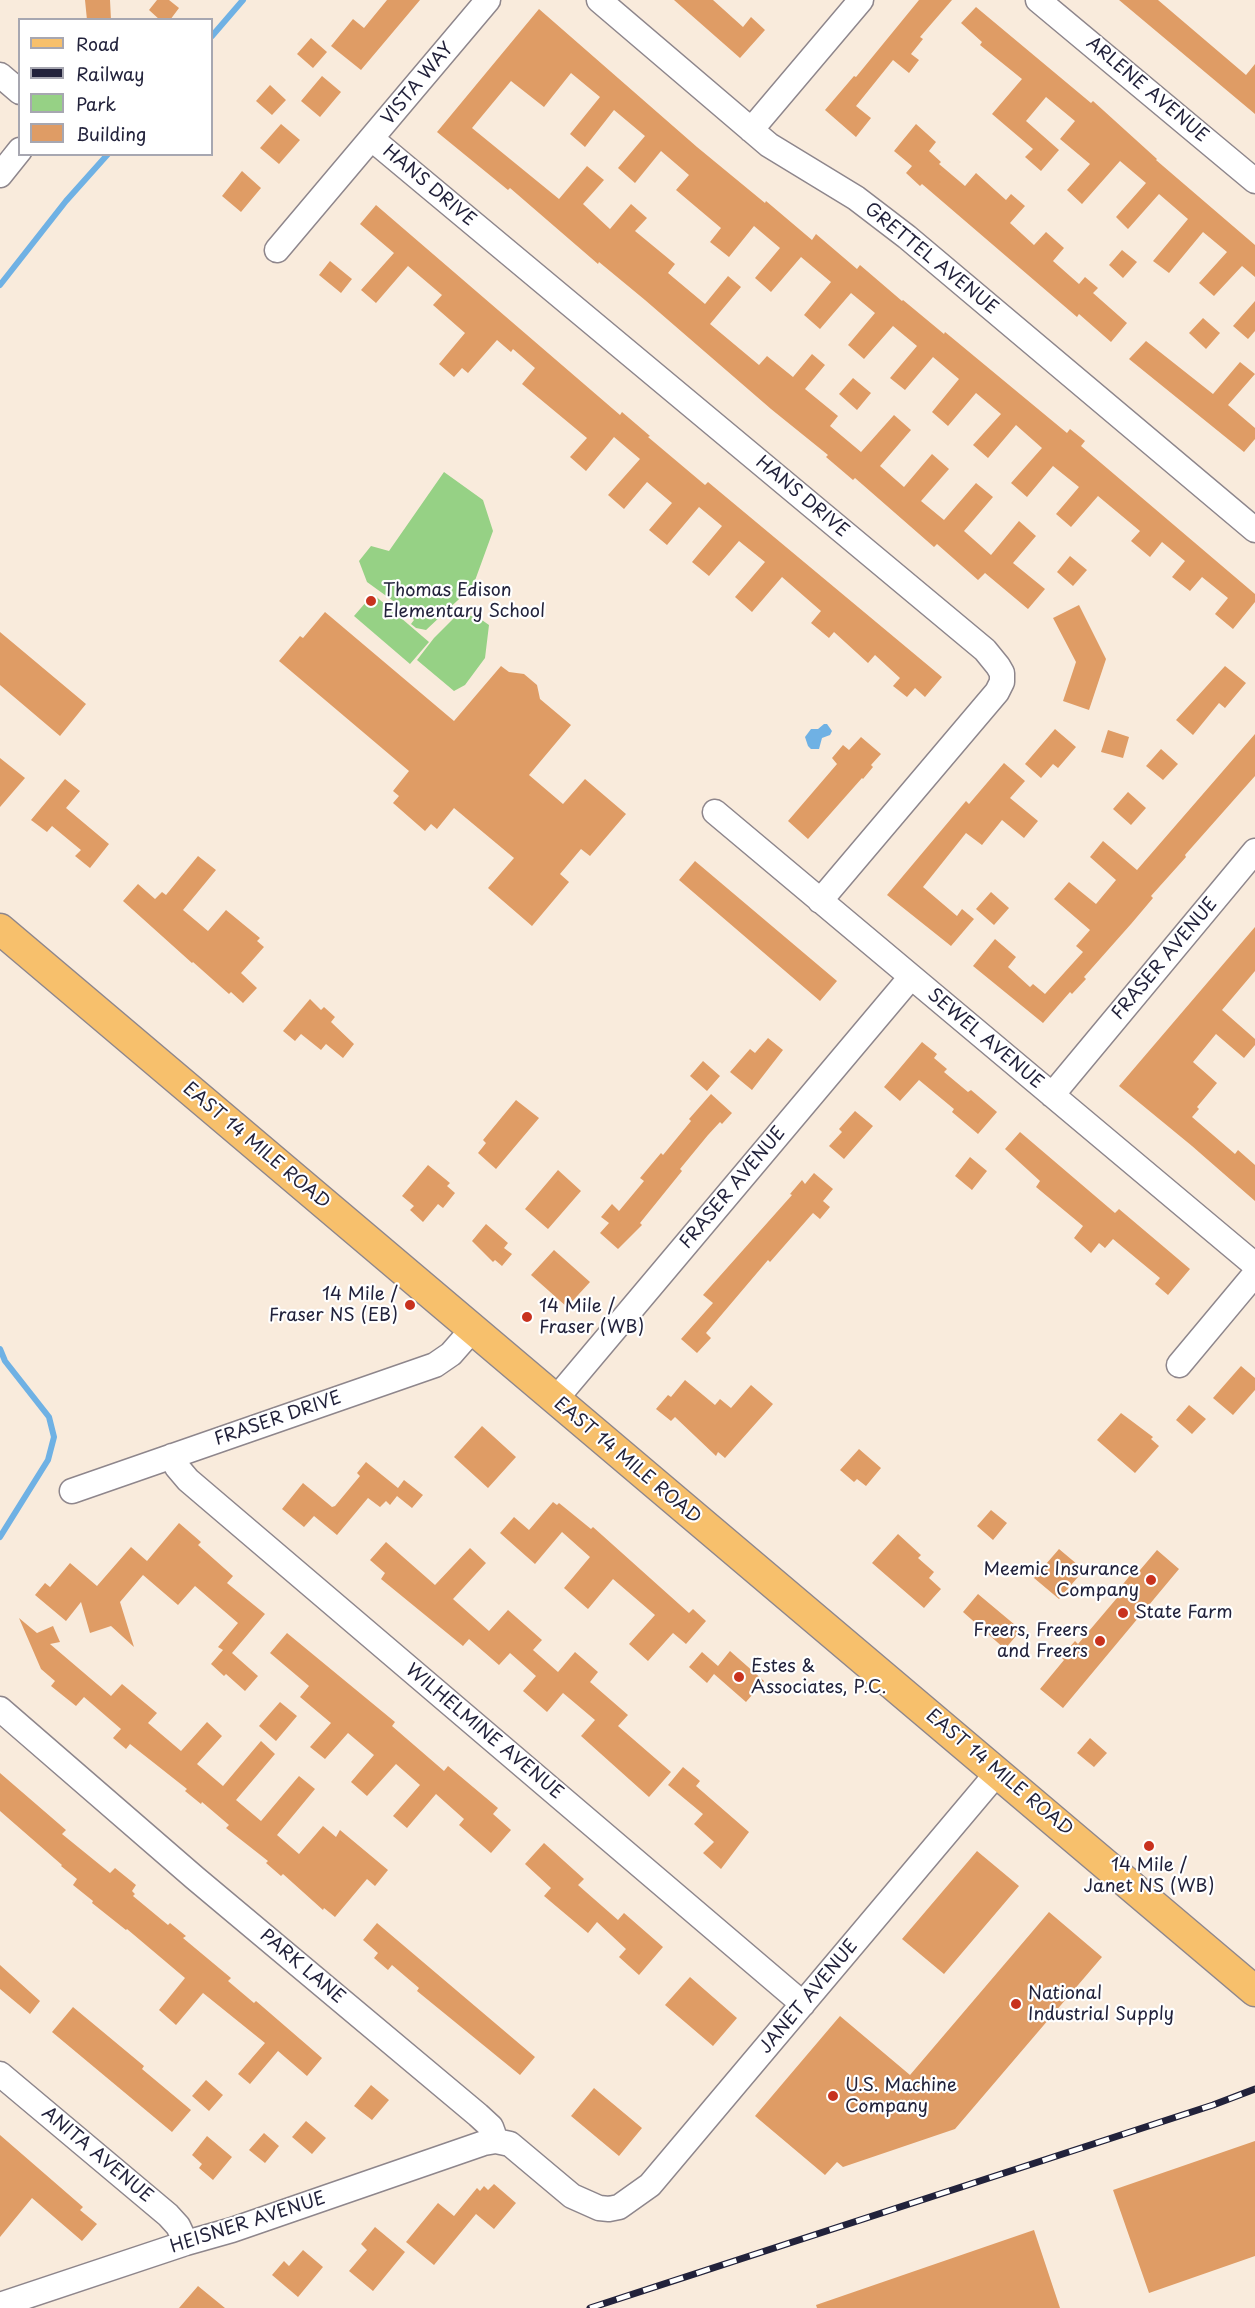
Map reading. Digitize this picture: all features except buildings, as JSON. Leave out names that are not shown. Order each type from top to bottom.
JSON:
[{"type":"main road","name":"EAST 14 MILE ROAD","points":[[0,929],[1255,1991]]},
{"type":"street","name":"VISTA WAY","points":[[277,250],[488,0]]},
{"type":"street","name":"GRETTEL AVENUE","points":[[599,0],[751,130],[780,152],[856,198],[901,232],[1255,530]]},
{"type":"street","points":[[751,130],[861,0]]},
{"type":"street","name":"ARLENE AVENUE","points":[[1038,0],[1255,180]]},
{"type":"street","points":[[0,75],[18,90]]},
{"type":"street","name":"HANS DRIVE","points":[[372,138],[985,650],[998,666],[1002,673],[1002,682],[997,692],[820,901]]},
{"type":"street","points":[[0,175],[18,152]]},
{"type":"street","name":"SEWEL AVENUE","points":[[715,812],[1255,1265]]},
{"type":"street","name":"FRASER AVENUE","points":[[1052,1095],[1255,851]]},
{"type":"street","name":"FRASER AVENUE","points":[[555,1400],[911,976]]},
{"type":"street","points":[[1179,1365],[1255,1274]]},
{"type":"street","name":"FRASER DRIVE","points":[[72,1491],[435,1365],[451,1354],[472,1330]]},
{"type":"street","name":"WILHELMINE AVENUE","points":[[172,1456],[177,1467],[188,1479],[803,2004]]},
{"type":"street","name":"PARK LANE","points":[[0,1709],[195,1878],[478,2115],[491,2127],[496,2140],[510,2144],[572,2196],[599,2208],[609,2209]]},
{"type":"street","name":"JANET AVENUE","points":[[609,2209],[626,2203],[650,2186],[998,1772]]},
{"type":"street","name":"ANITA AVENUE","points":[[0,2074],[168,2215],[178,2226],[186,2243]]},
{"type":"street","name":"HEISNER AVENUE","points":[[0,2305],[232,2230],[496,2140]]},
{"type":"green space","points":[[444,472],[483,500],[493,531],[473,586],[426,630],[416,628],[411,624],[414,620],[407,611],[367,582],[359,561],[371,546],[389,551]]},
{"type":"green space","points":[[373,594],[429,642],[410,664],[354,616]]},
{"type":"green space","points":[[459,613],[479,618],[489,625],[485,658],[465,685],[454,691],[417,660],[434,638]]},
{"type":"water","points":[[827,724],[832,731],[830,735],[822,738],[819,749],[811,749],[805,737],[811,729],[818,729]]},
{"type":"waterway","points":[[213,35],[243,0]]},
{"type":"waterway","points":[[0,285],[66,201],[106,156]]},
{"type":"waterway","points":[[0,1349],[5,1361],[49,1417],[54,1437],[48,1460],[0,1537]]},
{"type":"railway","points":[[590,2308],[1213,2105],[1255,2089]]},
{"type":"place","name":"Thomas Edison Elementary School","points":[[371,601]]},
{"type":"place","name":"14 Mile / Fraser NS (EB)","points":[[410,1305]]},
{"type":"place","name":"14 Mile / Fraser (WB)","points":[[527,1317]]},
{"type":"place","name":"Meemic Insurance Company","points":[[1151,1580]]},
{"type":"place","name":"State Farm","points":[[1123,1613]]},
{"type":"place","name":"Freers, Freers and Freers","points":[[1100,1641]]},
{"type":"place","name":"Estes & Associates, P.C.","points":[[739,1677]]},
{"type":"place","name":"14 Mile / Janet NS (WB)","points":[[1149,1846]]},
{"type":"place","name":"National Industrial Supply","points":[[1016,2004]]},
{"type":"place","name":"U.S. Machine Company","points":[[833,2096]]}]
